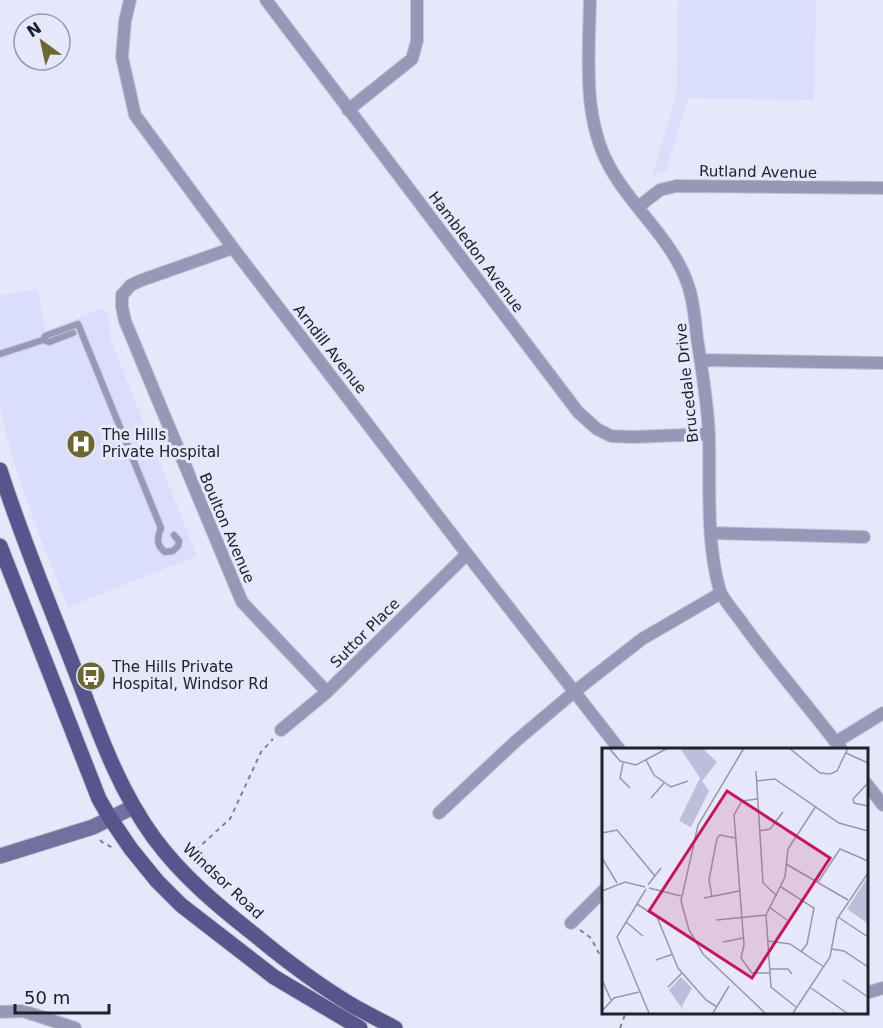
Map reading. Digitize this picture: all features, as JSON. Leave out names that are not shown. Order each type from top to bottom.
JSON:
[{"type":"main road","name":"Windsor Road","points":[[0,470],[40,582],[98,730],[133,807],[154,837],[192,882],[288,962],[350,1004],[394,1028]]},
{"type":"main road","points":[[0,546],[99,799],[131,849],[157,881],[181,905],[274,977],[360,1028]]},
{"type":"main road","points":[[0,856],[93,827],[133,807]]},
{"type":"street","name":"Arndill Avenue","points":[[130,0],[125,21],[122,57],[135,115],[467,554],[618,748]]},
{"type":"street","name":"Hambledon Avenue","points":[[266,0],[578,412],[597,429],[611,436],[709,434]]},
{"type":"street","points":[[348,110],[412,59],[417,41],[417,0]]},
{"type":"street","name":"Brucedale Drive","points":[[590,0],[588,75],[590,108],[601,150],[615,176],[678,262],[689,286],[709,434],[711,533],[721,593],[762,650],[838,746]]},
{"type":"street","name":"Rutland Avenue","points":[[638,207],[660,190],[676,186],[883,188]]},
{"type":"street","name":"Boulton Avenue","points":[[234,248],[131,285],[122,295],[122,307],[125,321],[242,602],[327,692]]},
{"type":"street","points":[[700,360],[883,363]]},
{"type":"street","points":[[711,533],[864,537]]},
{"type":"street","name":"Suttor Place","points":[[281,730],[327,692],[467,554]]},
{"type":"street","points":[[439,813],[516,741],[574,692],[642,639],[721,593]]},
{"type":"street","points":[[838,746],[883,713]]},
{"type":"street","points":[[868,784],[883,805]]},
{"type":"street","points":[[571,923],[602,892]]},
{"type":"street","points":[[868,993],[883,988]]},
{"type":"street","points":[[0,1012],[23,1011],[75,1028]]},
{"type":"lane","points":[[0,354],[43,340],[45,336],[78,324],[161,528],[158,544],[165,552],[173,551],[178,546],[179,542],[174,535]]},
{"type":"lane","points":[[43,340],[48,342],[73,333]]},
{"type":"path","points":[[177,866],[230,819],[261,752],[281,730]]},
{"type":"path","points":[[571,923],[591,938],[602,959]]},
{"type":"path","points":[[620,1028],[625,1013]]},
{"type":"shaded area","points":[[678,0],[816,0],[814,100],[688,98],[666,171],[652,175],[676,97]]},
{"type":"shaded area","name":"The Hills Private Hospital","points":[[38,289],[45,331],[103,308],[108,316],[111,341],[197,556],[68,607],[41,540],[12,457],[0,409],[0,295]]},
{"type":"place","name":"The Hills Private Hospital","points":[[81,444]]},
{"type":"place","name":"The Hills Private Hospital, Windsor Rd","points":[[91,676]]}]
